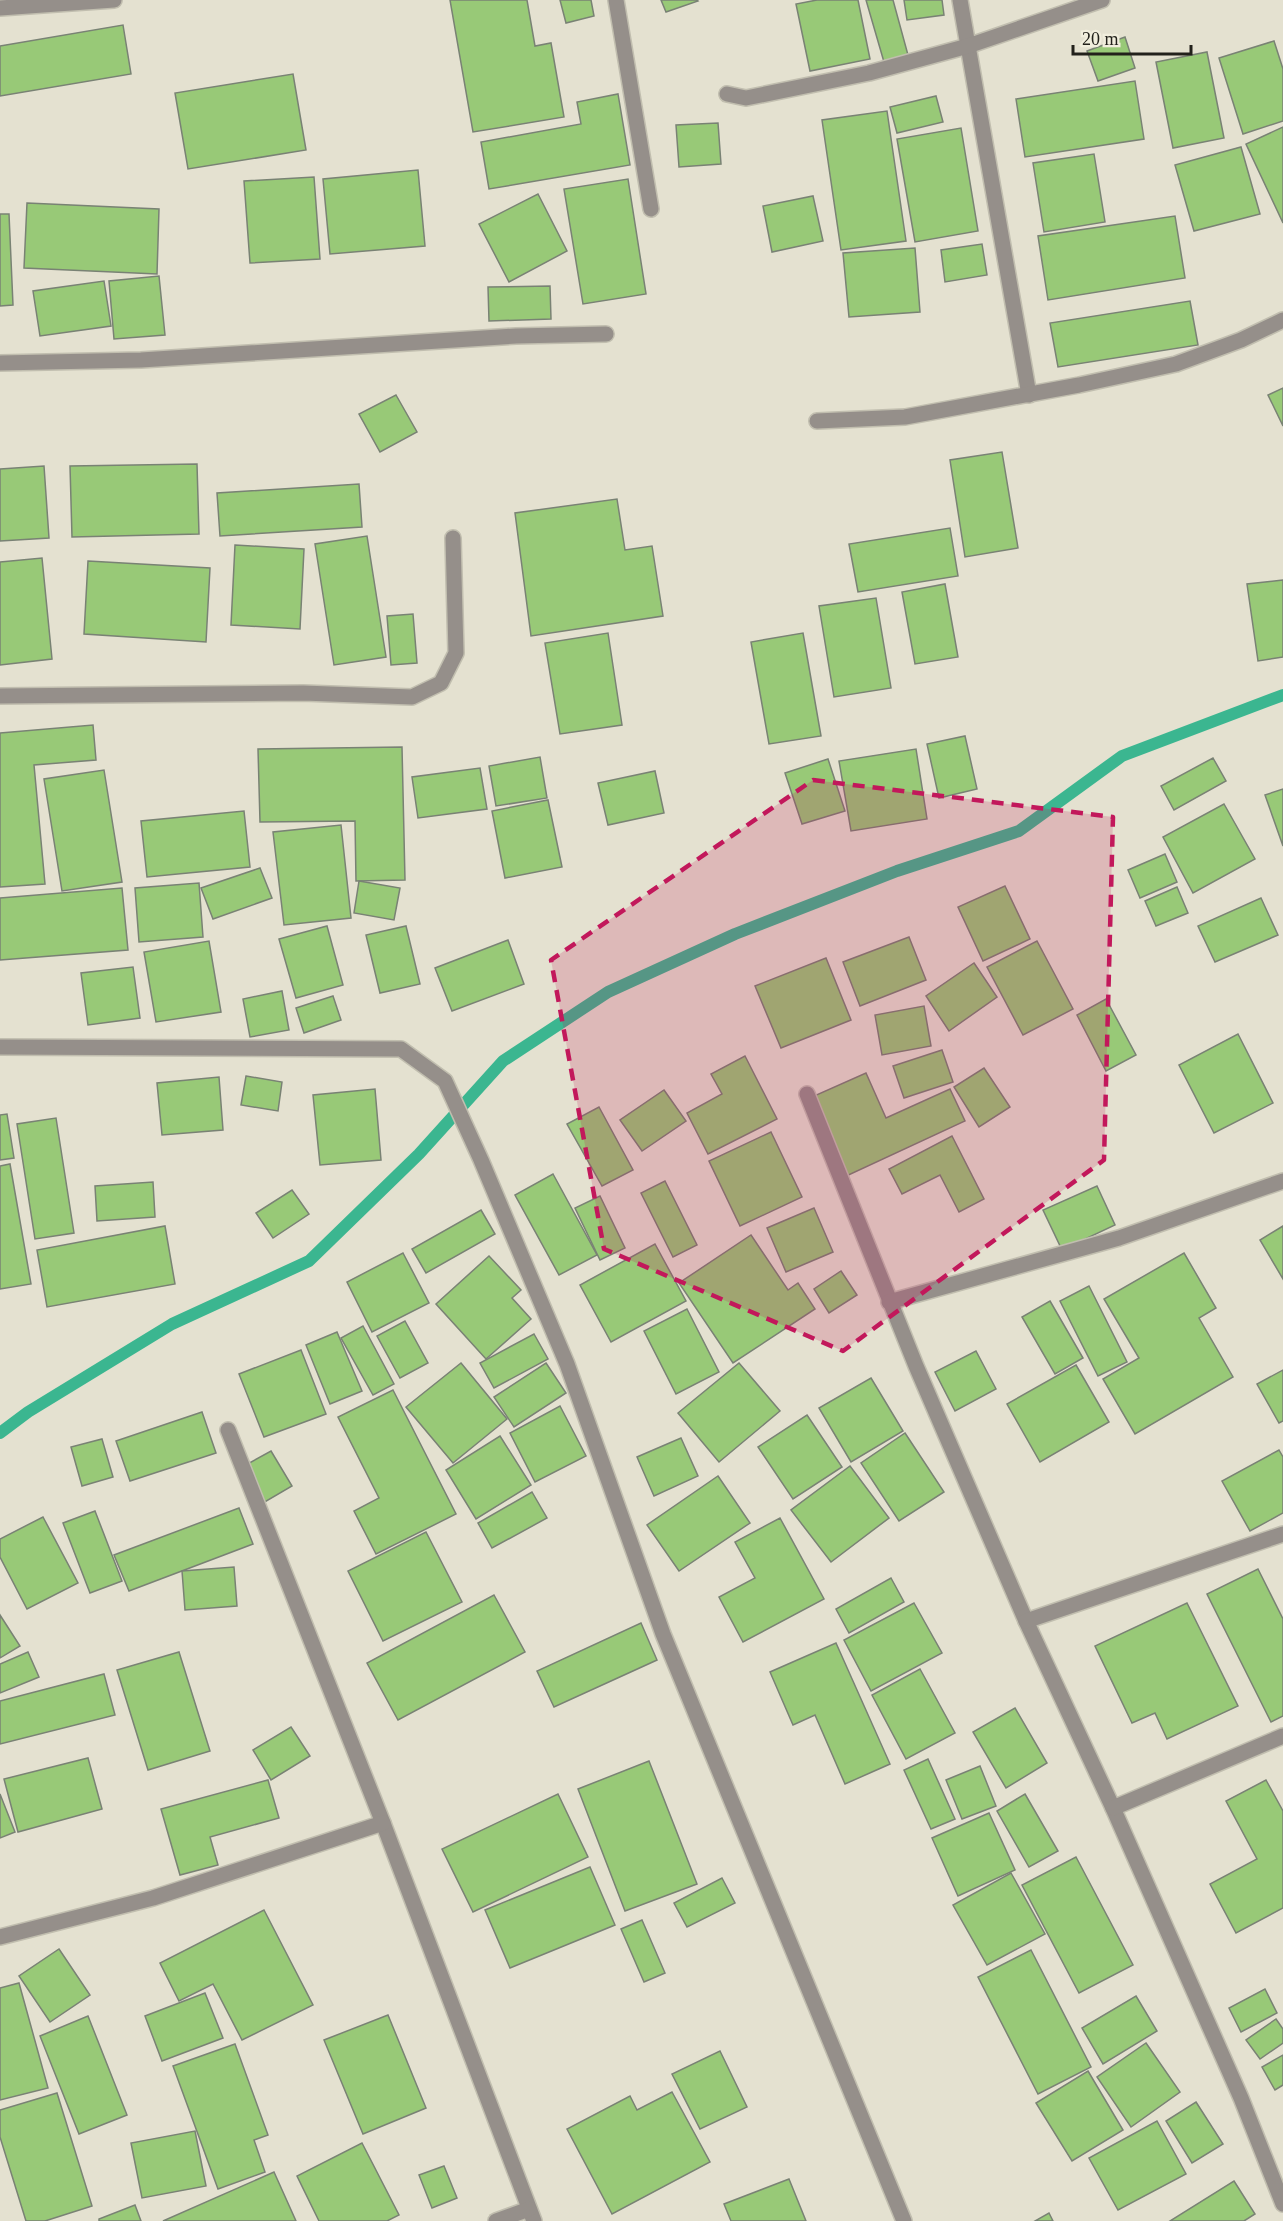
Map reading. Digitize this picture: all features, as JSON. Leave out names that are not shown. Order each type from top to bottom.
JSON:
[{"type":"street","points":[[0,8],[114,0]]},
{"type":"street","points":[[616,0],[651,209]]},
{"type":"street","points":[[960,0],[1029,395]]},
{"type":"street","points":[[727,94],[746,98],[804,87],[969,46],[1102,0]]},
{"type":"street","points":[[817,421],[905,417],[1029,395],[1176,364],[1241,340],[1283,320]]},
{"type":"street","points":[[0,363],[141,360],[516,336],[606,334]]},
{"type":"street","points":[[0,696],[303,693],[412,698],[441,683],[456,653],[453,538]]},
{"type":"street","points":[[0,1047],[401,1049],[445,1081],[567,1364],[663,1634],[904,2221]]},
{"type":"street","points":[[807,1094],[889,1302],[1026,1621],[1113,1808],[1241,2098],[1283,2204]]},
{"type":"street","points":[[889,1302],[1119,1238],[1283,1181]]},
{"type":"street","points":[[228,1430],[383,1823],[531,2215],[496,2221]]},
{"type":"street","points":[[1026,1621],[1283,1534]]},
{"type":"street","points":[[1113,1808],[1283,1736]]},
{"type":"street","points":[[0,1937],[153,1898],[383,1823]]},
{"type":"highlighted area","points":[[813,780],[1113,817],[1104,1160],[843,1351],[604,1249],[551,960]]},
{"type":"building","points":[[450,0],[527,0],[535,46],[551,43],[564,117],[473,132]]},
{"type":"building","points":[[560,0],[591,0],[594,16],[566,23]]},
{"type":"building","points":[[661,0],[697,0],[698,1],[666,12]]},
{"type":"building","points":[[817,0],[858,0],[870,59],[810,71],[796,4]]},
{"type":"building","points":[[866,0],[893,0],[908,55],[884,62]]},
{"type":"building","points":[[904,0],[942,0],[944,15],[907,20]]},
{"type":"building","points":[[123,25],[131,74],[0,96],[0,46]]},
{"type":"building","points":[[1125,37],[1135,68],[1098,81],[1087,51]]},
{"type":"building","points":[[1274,41],[1283,69],[1283,121],[1243,134],[1219,58]]},
{"type":"building","points":[[1207,52],[1224,138],[1173,148],[1156,62]]},
{"type":"building","points":[[293,74],[306,150],[188,169],[175,93]]},
{"type":"building","points":[[1135,81],[1144,139],[1025,157],[1016,99]]},
{"type":"building","points":[[618,94],[630,165],[489,189],[481,142],[581,124],[577,102]]},
{"type":"building","points":[[936,96],[943,122],[897,133],[890,107]]},
{"type":"building","points":[[887,111],[906,241],[841,250],[822,120]]},
{"type":"building","points":[[718,123],[721,164],[679,167],[676,125]]},
{"type":"building","points":[[1283,127],[1283,223],[1246,144]]},
{"type":"building","points":[[961,128],[978,231],[915,242],[897,139]]},
{"type":"building","points":[[1241,147],[1260,214],[1194,231],[1175,165]]},
{"type":"building","points":[[1094,154],[1105,222],[1044,232],[1033,163]]},
{"type":"building","points":[[418,170],[425,246],[330,254],[323,179]]},
{"type":"building","points":[[314,177],[320,259],[250,263],[244,181]]},
{"type":"building","points":[[628,179],[646,294],[583,304],[564,189]]},
{"type":"building","points":[[538,194],[567,251],[509,282],[479,224]]},
{"type":"building","points":[[813,196],[823,241],[772,252],[763,206]]},
{"type":"building","points":[[27,203],[159,209],[157,274],[24,268]]},
{"type":"building","points":[[0,214],[9,214],[13,305],[0,306]]},
{"type":"building","points":[[1175,216],[1185,278],[1048,300],[1038,236]]},
{"type":"building","points":[[982,244],[987,275],[945,282],[941,250]]},
{"type":"building","points":[[915,248],[920,312],[849,317],[843,253]]},
{"type":"building","points":[[159,276],[165,335],[114,339],[109,281]]},
{"type":"building","points":[[104,281],[111,326],[40,336],[33,291]]},
{"type":"building","points":[[550,286],[551,319],[489,321],[488,287]]},
{"type":"building","points":[[1190,301],[1198,345],[1058,367],[1050,323]]},
{"type":"building","points":[[1283,388],[1283,426],[1268,395]]},
{"type":"building","points":[[396,395],[417,432],[380,452],[359,414]]},
{"type":"building","points":[[1002,452],[1018,548],[965,557],[950,460]]},
{"type":"building","points":[[197,464],[199,534],[72,537],[70,466]]},
{"type":"building","points":[[44,466],[49,538],[0,541],[0,469]]},
{"type":"building","points":[[359,484],[362,527],[220,536],[217,493]]},
{"type":"building","points":[[617,499],[625,550],[652,546],[663,616],[531,636],[515,513]]},
{"type":"building","points":[[950,528],[958,576],[858,592],[849,544]]},
{"type":"building","points":[[367,536],[386,657],[334,665],[315,544]]},
{"type":"building","points":[[235,545],[304,549],[300,629],[231,625]]},
{"type":"building","points":[[42,558],[52,659],[0,665],[0,562]]},
{"type":"building","points":[[88,561],[210,568],[206,642],[84,634]]},
{"type":"building","points":[[1283,580],[1283,657],[1258,661],[1247,584]]},
{"type":"building","points":[[945,584],[958,657],[915,664],[902,592]]},
{"type":"building","points":[[876,598],[891,688],[834,697],[819,606]]},
{"type":"building","points":[[413,614],[417,663],[391,665],[387,616]]},
{"type":"building","points":[[608,633],[622,725],[560,734],[545,643]]},
{"type":"building","points":[[803,633],[821,736],[769,744],[751,642]]},
{"type":"building","points":[[93,725],[96,760],[34,765],[45,884],[0,887],[0,733]]},
{"type":"building","points":[[965,736],[977,789],[939,798],[927,744]]},
{"type":"building","points":[[402,747],[405,880],[356,881],[355,821],[260,822],[258,749]]},
{"type":"building","points":[[916,749],[927,819],[851,831],[839,761]]},
{"type":"building","points":[[540,757],[547,798],[496,806],[489,766]]},
{"type":"building","points":[[1213,758],[1226,781],[1174,810],[1161,786]]},
{"type":"building","points":[[828,759],[845,811],[802,824],[785,773]]},
{"type":"building","points":[[480,768],[487,809],[418,818],[412,777]]},
{"type":"building","points":[[104,770],[122,882],[62,891],[44,779]]},
{"type":"building","points":[[655,771],[664,813],[608,825],[598,783]]},
{"type":"building","points":[[1283,789],[1283,846],[1265,795]]},
{"type":"building","points":[[548,800],[562,867],[505,878],[492,811]]},
{"type":"building","points":[[1224,804],[1255,859],[1193,893],[1163,837]]},
{"type":"building","points":[[244,811],[250,867],[147,877],[141,821]]},
{"type":"building","points":[[341,825],[351,918],[284,925],[273,832]]},
{"type":"building","points":[[1165,854],[1177,882],[1140,898],[1128,870]]},
{"type":"building","points":[[260,868],[272,898],[213,919],[201,888]]},
{"type":"building","points":[[359,881],[400,888],[394,920],[354,913]]},
{"type":"building","points":[[199,883],[203,937],[139,942],[135,888]]},
{"type":"building","points":[[1005,886],[1030,939],[983,961],[958,907]]},
{"type":"building","points":[[1177,887],[1188,913],[1156,926],[1145,901]]},
{"type":"building","points":[[122,888],[128,950],[0,960],[0,898]]},
{"type":"building","points":[[1261,898],[1278,935],[1215,962],[1198,926]]},
{"type":"building","points":[[327,926],[343,985],[296,998],[279,939]]},
{"type":"building","points":[[406,926],[420,984],[380,993],[366,935]]},
{"type":"building","points":[[909,937],[926,980],[860,1006],[843,962]]},
{"type":"building","points":[[508,940],[524,984],[452,1011],[435,968]]},
{"type":"building","points":[[209,941],[221,1012],[156,1022],[144,952]]},
{"type":"building","points":[[1037,941],[1073,1009],[1023,1035],[987,967]]},
{"type":"building","points":[[826,958],[851,1020],[781,1048],[755,986]]},
{"type":"building","points":[[974,963],[997,997],[949,1031],[926,996]]},
{"type":"building","points":[[133,967],[140,1018],[88,1025],[81,973]]},
{"type":"building","points":[[282,991],[289,1030],[250,1037],[243,999]]},
{"type":"building","points":[[333,996],[341,1020],[304,1033],[296,1008]]},
{"type":"building","points":[[1106,999],[1136,1055],[1106,1071],[1077,1015]]},
{"type":"building","points":[[924,1006],[931,1046],[882,1055],[875,1015]]},
{"type":"building","points":[[1238,1034],[1273,1103],[1214,1133],[1179,1065]]},
{"type":"building","points":[[942,1050],[953,1082],[904,1098],[893,1066]]},
{"type":"building","points":[[745,1056],[777,1119],[708,1154],[687,1113],[722,1094],[711,1074]]},
{"type":"building","points":[[984,1068],[1010,1107],[979,1127],[954,1087]]},
{"type":"building","points":[[866,1073],[886,1118],[950,1089],[965,1121],[842,1178],[805,1100]]},
{"type":"building","points":[[246,1076],[282,1082],[278,1111],[241,1105]]},
{"type":"building","points":[[219,1077],[223,1130],[162,1135],[157,1083]]},
{"type":"building","points":[[375,1089],[381,1160],[320,1165],[313,1095]]},
{"type":"building","points":[[664,1090],[686,1121],[642,1151],[620,1120]]},
{"type":"building","points":[[599,1107],[633,1170],[602,1186],[567,1124]]},
{"type":"building","points":[[7,1114],[14,1158],[0,1160],[0,1115]]},
{"type":"building","points":[[56,1118],[74,1233],[35,1239],[17,1124]]},
{"type":"building","points":[[771,1132],[802,1197],[740,1226],[709,1161]]},
{"type":"building","points":[[952,1136],[984,1199],[959,1212],[940,1175],[902,1194],[889,1169]]},
{"type":"building","points":[[10,1164],[31,1284],[0,1289],[0,1166]]},
{"type":"building","points":[[553,1174],[597,1255],[559,1275],[515,1195]]},
{"type":"building","points":[[665,1181],[697,1245],[673,1257],[641,1193]]},
{"type":"building","points":[[153,1182],[155,1217],[97,1221],[95,1186]]},
{"type":"building","points":[[1097,1186],[1115,1225],[1062,1250],[1043,1210]]},
{"type":"building","points":[[292,1190],[309,1214],[273,1238],[256,1213]]},
{"type":"building","points":[[600,1196],[625,1248],[600,1260],[575,1208]]},
{"type":"building","points":[[814,1208],[833,1252],[786,1272],[767,1228]]},
{"type":"building","points":[[481,1210],[495,1234],[426,1273],[412,1249]]},
{"type":"building","points":[[165,1226],[175,1284],[47,1307],[37,1250]]},
{"type":"building","points":[[1283,1226],[1283,1279],[1260,1240]]},
{"type":"building","points":[[751,1235],[788,1290],[798,1283],[815,1309],[733,1363],[679,1283]]},
{"type":"building","points":[[655,1244],[686,1301],[611,1342],[580,1285]]},
{"type":"building","points":[[403,1253],[429,1303],[372,1332],[347,1282]]},
{"type":"building","points":[[1184,1253],[1216,1308],[1199,1318],[1233,1377],[1135,1434],[1103,1379],[1139,1358],[1104,1299]]},
{"type":"building","points":[[489,1256],[521,1290],[512,1298],[531,1319],[486,1359],[436,1304]]},
{"type":"building","points":[[841,1271],[857,1295],[829,1313],[814,1289]]},
{"type":"building","points":[[1089,1286],[1127,1362],[1098,1376],[1060,1301]]},
{"type":"building","points":[[1050,1301],[1083,1358],[1055,1374],[1022,1317]]},
{"type":"building","points":[[687,1309],[719,1372],[676,1394],[644,1331]]},
{"type":"building","points":[[405,1321],[428,1363],[400,1378],[377,1336]]},
{"type":"building","points":[[363,1326],[394,1384],[373,1395],[341,1338]]},
{"type":"building","points":[[337,1332],[362,1391],[330,1404],[306,1345]]},
{"type":"building","points":[[534,1334],[548,1359],[494,1388],[480,1363]]},
{"type":"building","points":[[301,1350],[326,1414],[264,1437],[239,1374]]},
{"type":"building","points":[[976,1351],[996,1389],[955,1411],[935,1372]]},
{"type":"building","points":[[461,1363],[507,1419],[453,1463],[406,1407]]},
{"type":"building","points":[[546,1363],[566,1393],[514,1427],[494,1397]]},
{"type":"building","points":[[739,1363],[780,1411],[719,1462],[678,1413]]},
{"type":"building","points":[[1076,1365],[1109,1422],[1040,1462],[1007,1404]]},
{"type":"building","points":[[1283,1370],[1283,1421],[1279,1423],[1257,1384]]},
{"type":"building","points":[[871,1378],[903,1431],[851,1462],[819,1408]]},
{"type":"building","points":[[393,1390],[456,1514],[376,1554],[354,1511],[379,1498],[338,1417]]},
{"type":"building","points":[[560,1406],[586,1456],[535,1482],[510,1433]]},
{"type":"building","points":[[202,1412],[216,1453],[130,1481],[116,1441]]},
{"type":"building","points":[[807,1415],[842,1467],[793,1499],[758,1447]]},
{"type":"building","points":[[905,1433],[944,1492],[899,1521],[861,1463]]},
{"type":"building","points":[[500,1436],[531,1485],[476,1519],[446,1470]]},
{"type":"building","points":[[681,1438],[698,1476],[654,1496],[637,1457]]},
{"type":"building","points":[[102,1439],[113,1477],[82,1486],[71,1447]]},
{"type":"building","points":[[1279,1450],[1283,1457],[1283,1513],[1250,1531],[1222,1481]]},
{"type":"building","points":[[271,1451],[292,1486],[263,1503],[242,1467]]},
{"type":"building","points":[[850,1466],[889,1518],[831,1562],[791,1510]]},
{"type":"building","points":[[718,1476],[750,1523],[679,1571],[647,1525]]},
{"type":"building","points":[[532,1492],[547,1518],[492,1548],[478,1523]]},
{"type":"building","points":[[239,1508],[253,1544],[129,1591],[114,1555]]},
{"type":"building","points":[[95,1511],[122,1581],[90,1593],[63,1523]]},
{"type":"building","points":[[43,1517],[78,1583],[27,1609],[0,1557],[0,1539]]},
{"type":"building","points":[[780,1518],[824,1599],[743,1642],[719,1597],[755,1578],[735,1542]]},
{"type":"building","points":[[426,1532],[462,1602],[383,1641],[348,1571]]},
{"type":"building","points":[[234,1567],[237,1606],[185,1610],[182,1571]]},
{"type":"building","points":[[1258,1569],[1283,1619],[1283,1716],[1271,1722],[1207,1594]]},
{"type":"building","points":[[891,1578],[904,1602],[849,1633],[836,1609]]},
{"type":"building","points":[[494,1595],[525,1652],[398,1720],[367,1663]]},
{"type":"building","points":[[914,1603],[942,1653],[871,1691],[844,1640]]},
{"type":"building","points":[[1187,1603],[1238,1706],[1167,1739],[1155,1713],[1132,1723],[1095,1646]]},
{"type":"building","points":[[0,1615],[20,1646],[0,1658]]},
{"type":"building","points":[[641,1623],[657,1660],[554,1707],[537,1671]]},
{"type":"building","points":[[836,1643],[890,1764],[845,1784],[815,1715],[793,1725],[770,1672]]},
{"type":"building","points":[[28,1652],[39,1677],[0,1693],[0,1664]]},
{"type":"building","points":[[179,1652],[210,1751],[148,1770],[117,1670]]},
{"type":"building","points":[[920,1669],[955,1733],[906,1759],[872,1695]]},
{"type":"building","points":[[104,1674],[115,1715],[0,1744],[0,1701]]},
{"type":"building","points":[[1015,1708],[1047,1763],[1006,1788],[973,1732]]},
{"type":"building","points":[[291,1727],[310,1756],[271,1780],[253,1750]]},
{"type":"building","points":[[88,1758],[102,1809],[18,1832],[4,1779]]},
{"type":"building","points":[[928,1759],[955,1819],[931,1829],[904,1770]]},
{"type":"building","points":[[649,1761],[697,1884],[625,1911],[578,1789]]},
{"type":"building","points":[[980,1766],[996,1806],[962,1819],[946,1780]]},
{"type":"building","points":[[268,1780],[279,1818],[210,1837],[218,1865],[180,1875],[161,1809]]},
{"type":"building","points":[[1266,1780],[1283,1811],[1283,1908],[1236,1933],[1210,1884],[1257,1859],[1226,1801]]},
{"type":"building","points":[[0,1794],[15,1832],[0,1838]]},
{"type":"building","points":[[558,1794],[588,1857],[473,1912],[442,1849]]},
{"type":"building","points":[[1025,1794],[1058,1851],[1029,1867],[997,1811]]},
{"type":"building","points":[[989,1813],[1015,1870],[958,1896],[932,1838]]},
{"type":"building","points":[[1076,1857],[1133,1965],[1079,1993],[1022,1885]]},
{"type":"building","points":[[590,1867],[615,1925],[510,1968],[485,1910]]},
{"type":"building","points":[[1011,1873],[1045,1934],[987,1965],[953,1905]]},
{"type":"building","points":[[722,1878],[735,1903],[687,1927],[674,1903]]},
{"type":"building","points":[[264,1910],[313,2005],[242,2040],[213,1984],[179,2001],[160,1963]]},
{"type":"building","points":[[642,1920],[665,1973],[644,1982],[621,1929]]},
{"type":"building","points":[[59,1949],[90,1995],[50,2022],[19,1976]]},
{"type":"building","points":[[1031,1950],[1091,2067],[1038,2094],[978,1977]]},
{"type":"building","points":[[19,1983],[48,2088],[0,2100],[0,1988]]},
{"type":"building","points":[[1265,1989],[1277,2013],[1241,2032],[1229,2008]]},
{"type":"building","points":[[205,1993],[223,2038],[162,2061],[145,2016]]},
{"type":"building","points":[[1136,1996],[1157,2031],[1103,2064],[1082,2028]]},
{"type":"building","points":[[388,2015],[426,2108],[363,2134],[324,2040]]},
{"type":"building","points":[[88,2016],[127,2115],[79,2134],[40,2036]]},
{"type":"building","points":[[1276,2019],[1283,2029],[1283,2043],[1260,2059],[1246,2040]]},
{"type":"building","points":[[1146,2043],[1180,2092],[1131,2127],[1097,2077]]},
{"type":"building","points":[[235,2044],[268,2135],[254,2140],[265,2172],[218,2189],[173,2066]]},
{"type":"building","points":[[720,2051],[747,2107],[700,2129],[672,2074]]},
{"type":"building","points":[[1283,2055],[1283,2085],[1275,2090],[1262,2067]]},
{"type":"building","points":[[1088,2071],[1123,2130],[1072,2161],[1036,2103]]},
{"type":"building","points":[[672,2092],[710,2162],[612,2214],[567,2129],[630,2096],[637,2110]]},
{"type":"building","points":[[57,2093],[92,2206],[45,2221],[26,2221],[0,2137],[0,2110]]},
{"type":"building","points":[[1196,2102],[1223,2144],[1192,2163],[1166,2121]]},
{"type":"building","points":[[1157,2121],[1186,2174],[1118,2210],[1089,2158]]},
{"type":"building","points":[[195,2131],[206,2186],[142,2198],[131,2143]]},
{"type":"building","points":[[362,2143],[399,2215],[387,2221],[319,2221],[297,2176]]},
{"type":"building","points":[[444,2166],[457,2198],[432,2208],[419,2175]]},
{"type":"building","points":[[274,2172],[296,2221],[163,2221]]},
{"type":"building","points":[[789,2179],[806,2221],[731,2221],[724,2204]]},
{"type":"building","points":[[1234,2181],[1255,2214],[1244,2221],[1170,2221]]},
{"type":"building","points":[[135,2205],[141,2221],[99,2221],[99,2219]]},
{"type":"building","points":[[1049,2213],[1053,2221],[1035,2221]]},
{"type":"waterway","points":[[0,1433],[28,1412],[172,1324],[309,1261],[419,1154],[503,1061],[608,992],[735,934],[897,871],[1019,831],[1122,756],[1283,695]]}]
